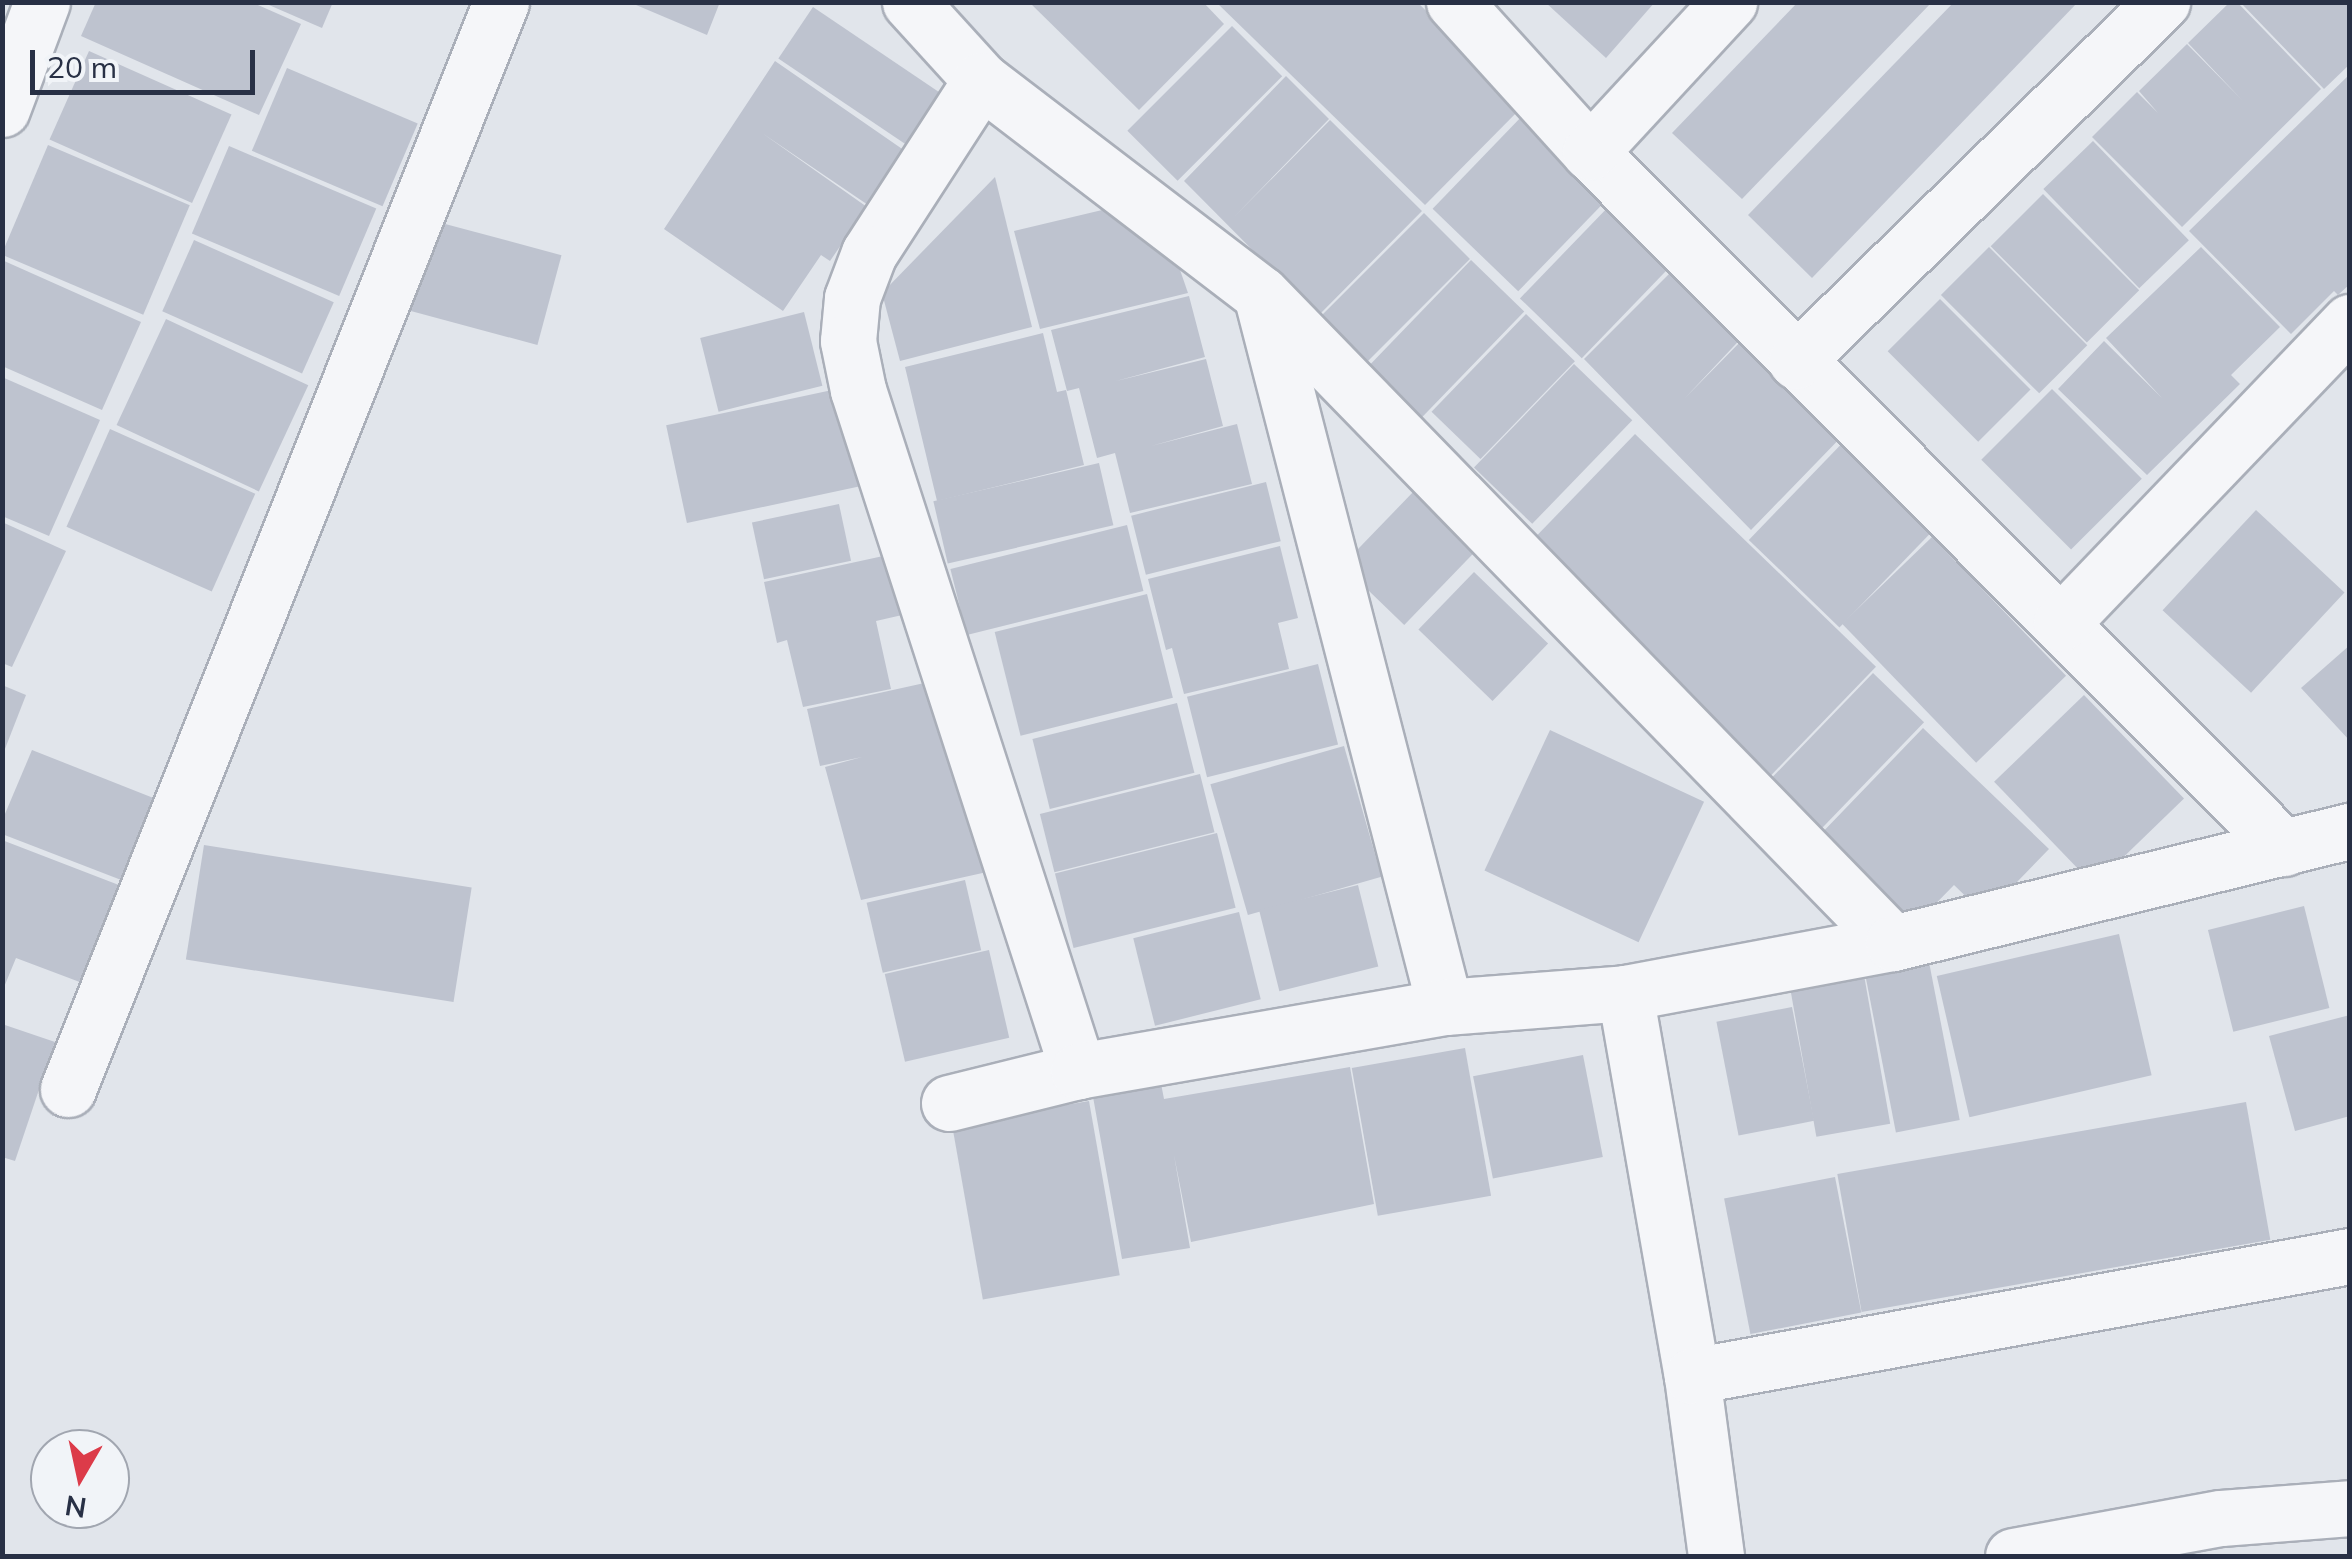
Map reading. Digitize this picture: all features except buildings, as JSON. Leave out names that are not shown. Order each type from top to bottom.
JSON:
[{"type":"street","points":[[68,1088],[501,2]]},
{"type":"street","points":[[910,2],[981,80],[1260,294],[1893,944]]},
{"type":"street","points":[[1454,2],[1590,152],[2284,848]]},
{"type":"street","points":[[1590,152],[1729,2]]},
{"type":"street","points":[[1796,361],[2162,2]]},
{"type":"street","points":[[2,109],[36,5]]},
{"type":"street","points":[[981,80],[870,254],[852,298],[848,341],[858,390],[1078,1071]]},
{"type":"street","points":[[1260,294],[1444,1006]]},
{"type":"street","points":[[2061,623],[2350,322]]},
{"type":"street","points":[[949,1103],[1078,1071],[1444,1006],[1625,993],[1893,944],[2350,831]]},
{"type":"street","points":[[1625,993],[1692,1376],[1716,1556]]},
{"type":"street","points":[[1692,1376],[2348,1260]]},
{"type":"street","points":[[2014,1556],[2221,1518],[2350,1508]]}]
